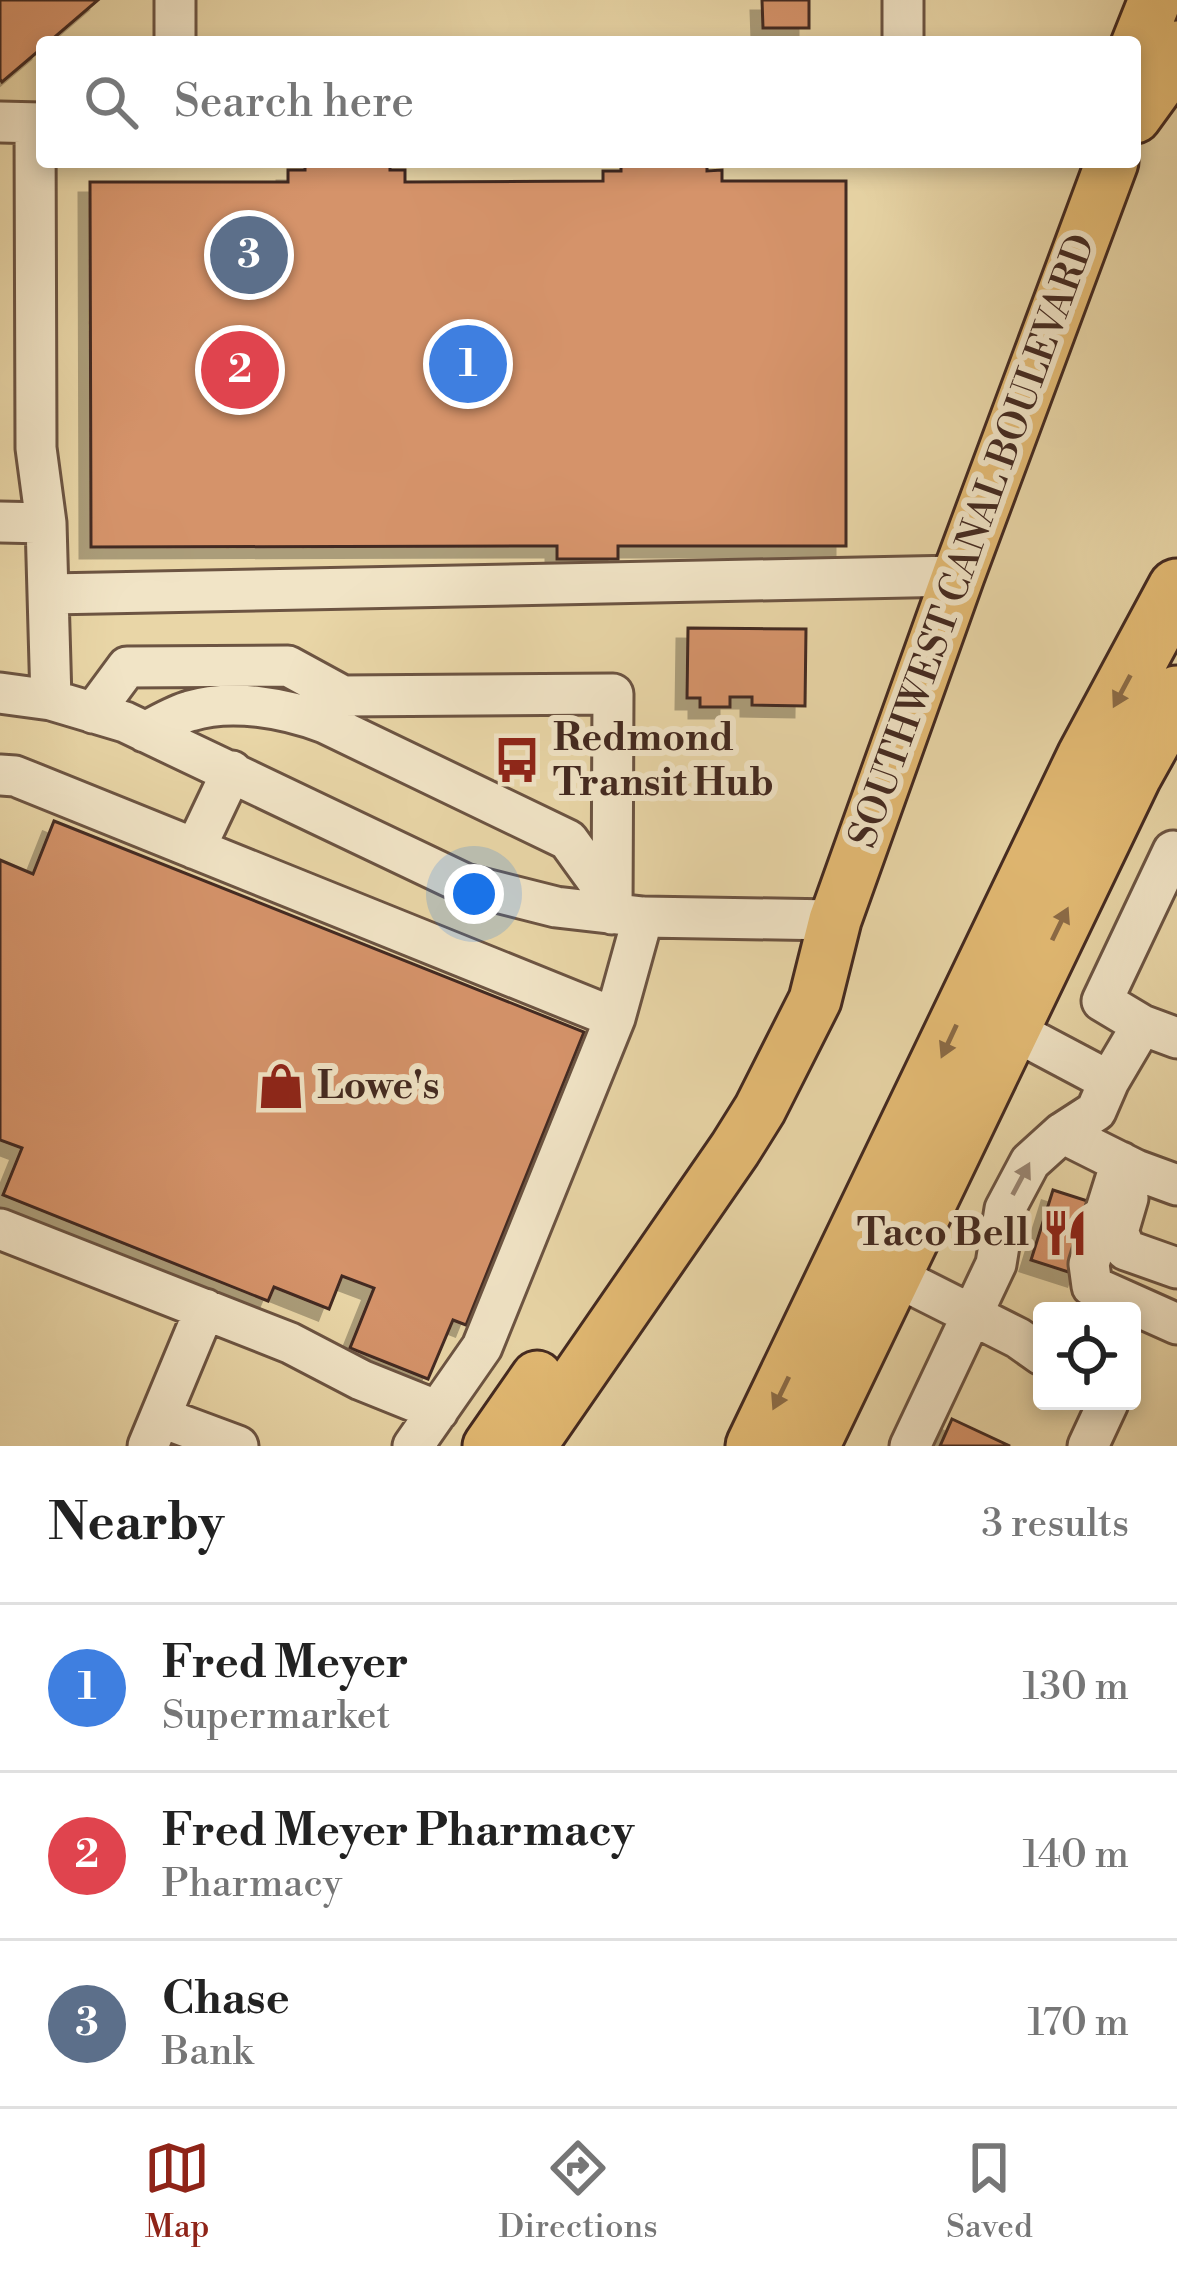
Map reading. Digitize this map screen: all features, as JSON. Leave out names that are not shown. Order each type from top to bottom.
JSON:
[{"type":"highway","points":[[755,1446],[1086,757],[1177,588]]},
{"type":"highway","points":[[810,1446],[1132,776],[1177,695]]},
{"type":"highway","points":[[873,1202],[874,1259],[878,1269],[893,1275]]},
{"type":"main road","points":[[1141,36],[1155,0]]},
{"type":"main road","points":[[1141,109],[1167,73],[1177,47]]},
{"type":"main road","name":"SOUTHWEST CANAL BOULEVARD","points":[[530,1446],[760,1109],[814,1000],[835,920],[1110,168]]},
{"type":"main road","name":"SOUTHWEST CANAL BOULEVARD","points":[[489,1446],[729,1096],[781,988],[835,920]]},
{"type":"street","points":[[175,0],[175,36]]},
{"type":"street","points":[[902,36],[903,0]]},
{"type":"street","points":[[26,122],[18,216],[46,523],[50,700]]},
{"type":"street","points":[[0,522],[46,523]]},
{"type":"street","points":[[50,594],[958,576]]},
{"type":"street","points":[[93,713],[128,667],[288,667],[343,696],[613,694],[622,911],[615,1018],[482,1347],[413,1446]]},
{"type":"street","points":[[0,693],[50,700],[145,732],[466,884],[556,908],[835,920]]},
{"type":"street","points":[[145,732],[190,711],[224,706],[294,712],[325,723],[568,839],[622,911]]},
{"type":"street","points":[[194,849],[232,771]]},
{"type":"street","points":[[0,775],[15,776],[615,1018]]},
{"type":"street","points":[[910,1446],[996,1264],[1005,1209],[1030,1162],[1096,1111],[1109,1081],[1160,1031],[1102,1001],[1173,851]]},
{"type":"street","points":[[1010,1028],[1109,1081]]},
{"type":"street","points":[[1062,1133],[1177,1185]]},
{"type":"street","points":[[1129,1166],[1118,1232],[1126,1250],[1177,1268]]},
{"type":"street","points":[[1129,1166],[1089,1264],[1092,1286],[1177,1324]]},
{"type":"street","points":[[0,1229],[290,1343],[361,1380],[438,1411]]},
{"type":"street","points":[[893,1275],[1033,1349]]},
{"type":"street","points":[[205,1309],[154,1431],[238,1446]]},
{"type":"street","points":[[1088,1446],[1105,1410]]},
{"type":"building","points":[[0,0],[98,0],[56,36],[36,36],[36,53],[2,82]]},
{"type":"building","points":[[762,0],[809,0],[809,28],[763,28]]},
{"type":"building","points":[[390,168],[405,170],[405,182],[603,181],[603,171],[621,168],[707,168],[722,170],[722,181],[846,181],[846,546],[618,546],[618,559],[557,559],[557,546],[91,547],[90,182],[288,182],[288,170]]},
{"type":"building","points":[[688,628],[806,629],[805,706],[752,705],[752,697],[730,697],[730,707],[700,707],[700,698],[687,698]]},
{"type":"building","name":"Lowe's","points":[[54,821],[584,1032],[466,1325],[453,1320],[428,1379],[350,1348],[374,1288],[342,1276],[329,1309],[274,1287],[268,1301],[3,1195],[22,1148],[0,1140],[0,860],[33,874]]},
{"type":"building","name":"Taco Bell","points":[[1053,1190],[1100,1205],[1078,1275],[1031,1260]]},
{"type":"building","points":[[952,1419],[1010,1446],[940,1446]]},
{"type":"place","name":"Chase","points":[[249,255]]},
{"type":"place","name":"Fred Meyer","points":[[468,364]]},
{"type":"place","name":"Fred Meyer Pharmacy","points":[[240,370]]},
{"type":"place","name":"Redmond Transit Hub","points":[[517,760]]},
{"type":"place","name":"Lowe's","points":[[281,1086]]},
{"type":"place","name":"Taco Bell","points":[[1065,1233]]}]
